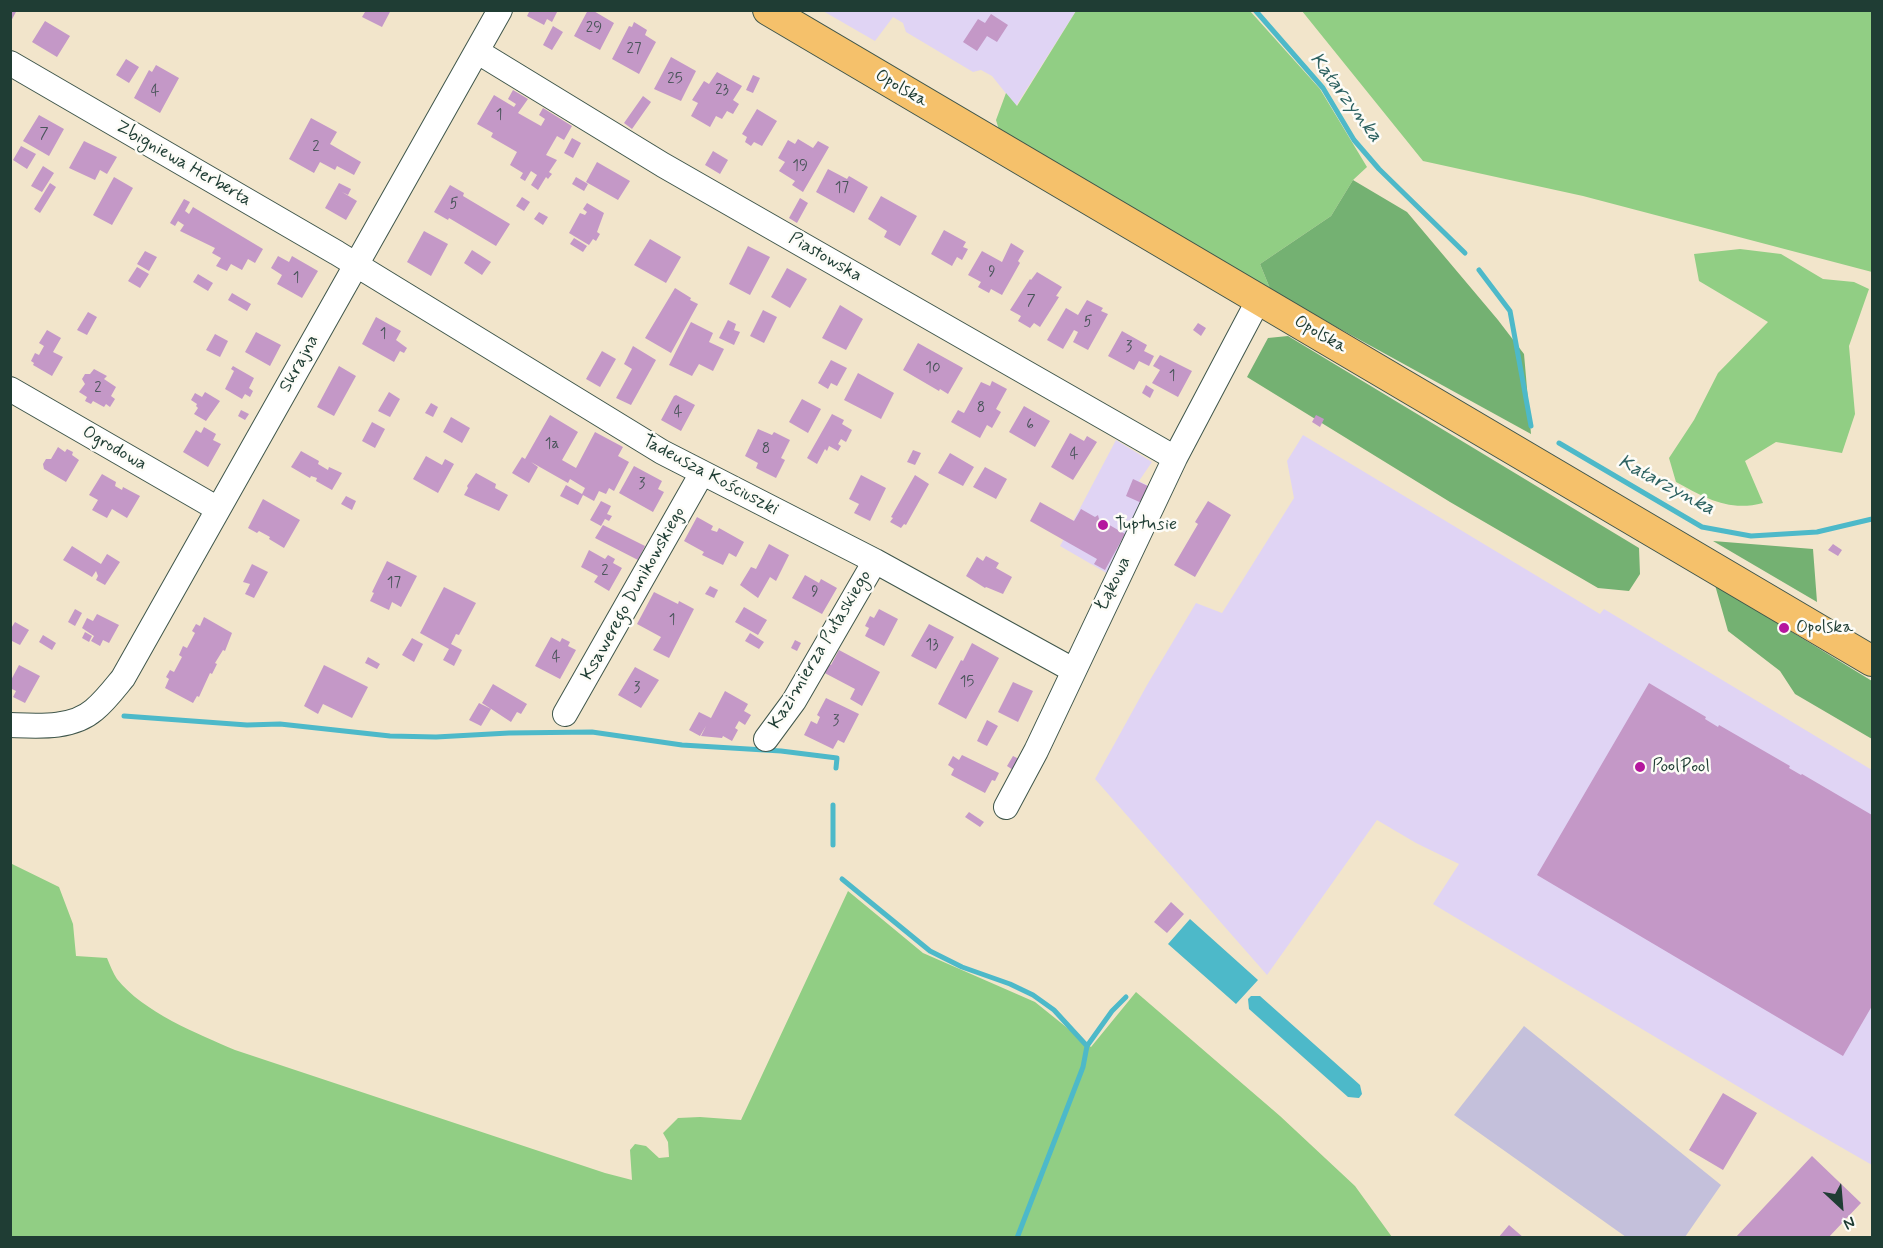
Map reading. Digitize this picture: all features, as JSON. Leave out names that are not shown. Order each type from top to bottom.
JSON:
[{"type":"main road","name":"Opolska","points":[[768,10],[1872,661]]},
{"type":"street","name":"Skrajna","points":[[10,725],[39,726],[71,723],[93,711],[123,678],[500,10]]},
{"type":"street","name":"Piastowska","points":[[478,52],[663,165],[1174,458]]},
{"type":"street","name":"Zbigniewa Herberta","points":[[10,63],[356,265]]},
{"type":"street","name":"Tadeusza Kościuszki","points":[[356,265],[662,452],[874,561],[1073,670]]},
{"type":"street","name":"Łąkowa","points":[[1006,807],[1036,751],[1174,458],[1259,299]]},
{"type":"street","name":"Ogrodowa","points":[[10,389],[218,509]]},
{"type":"street","name":"Ksawerego Dunikowskiego","points":[[566,714],[702,473]]},
{"type":"street","name":"Kazimierza Pułaskiego","points":[[766,739],[794,701],[874,561]]},
{"type":"shaded area","points":[[823,11],[1076,11],[1016,106],[992,76],[981,70],[973,72],[906,32],[903,23],[893,17],[875,41]]},
{"type":"shaded area","points":[[1303,435],[1600,614],[1604,609],[1872,770],[1872,1165],[1433,904],[1459,864],[1416,843],[1377,820],[1267,975],[1095,779],[1196,603],[1222,613],[1294,498],[1287,461]]},
{"type":"shaded area","name":"Tuptusie","points":[[1116,440],[1152,462],[1139,481],[1152,488],[1110,575],[1060,546]]},
{"type":"shaded area","points":[[1524,1026],[1721,1185],[1685,1237],[1626,1237],[1454,1115]]},
{"type":"green space","points":[[1076,11],[1250,11],[1320,89],[1367,167],[1353,180],[1331,216],[1260,264],[1271,291],[999,130],[996,120],[1006,93],[1017,106]]},
{"type":"green space","points":[[1302,11],[1872,11],[1872,272],[1583,196],[1423,161]]},
{"type":"green space","points":[[1353,180],[1407,212],[1524,354],[1531,434],[1271,291],[1260,264],[1331,216]]},
{"type":"green space","points":[[1740,249],[1781,254],[1823,279],[1854,282],[1869,289],[1849,346],[1855,414],[1842,453],[1776,442],[1745,461],[1763,503],[1739,506],[1707,498],[1676,482],[1669,458],[1694,420],[1718,373],[1768,322],[1699,281],[1694,254]]},
{"type":"green space","points":[[1288,336],[1639,548],[1640,574],[1629,591],[1598,588],[1450,502],[1247,377],[1268,338]]},
{"type":"green space","points":[[1713,541],[1813,549],[1817,602]]},
{"type":"green space","points":[[1715,585],[1872,681],[1872,739],[1795,694],[1780,671],[1728,631]]},
{"type":"green space","points":[[10,863],[59,887],[73,924],[76,956],[107,958],[117,979],[128,991],[172,1021],[235,1050],[632,1180],[630,1150],[635,1144],[646,1146],[659,1158],[669,1157],[668,1142],[663,1133],[678,1118],[741,1120],[848,891],[923,953],[1035,1002],[1091,1047],[1136,992],[1280,1116],[1355,1186],[1392,1237],[11,1237]]},
{"type":"water","points":[[1190,919],[1258,980],[1236,1004],[1168,944]]},
{"type":"water","points":[[1251,996],[1260,996],[1360,1085],[1362,1094],[1359,1098],[1348,1097],[1249,1009],[1248,999]]},
{"type":"building","points":[[10,10],[17,10],[10,23]]},
{"type":"building","points":[[361,10],[391,10],[382,27],[362,17],[365,12]]},
{"type":"building","points":[[530,10],[558,10],[552,22],[547,19],[544,25],[527,16]]},
{"type":"building","points":[[588,10],[614,23],[600,50],[574,36]]},
{"type":"building","points":[[991,14],[1008,25],[997,42],[987,36],[977,51],[963,42],[978,19],[985,23]]},
{"type":"building","points":[[45,21],[70,36],[57,57],[32,42]]},
{"type":"building","points":[[634,22],[647,30],[645,35],[656,42],[639,74],[612,59],[629,26],[632,27]]},
{"type":"building","points":[[553,26],[563,32],[552,50],[543,45]]},
{"type":"building","points":[[671,57],[696,71],[681,101],[654,89]]},
{"type":"building","points":[[126,59],[139,67],[129,83],[116,75]]},
{"type":"building","points":[[156,65],[179,78],[160,113],[134,98],[149,70],[152,72]]},
{"type":"building","points":[[717,72],[742,86],[733,100],[739,104],[733,114],[727,111],[722,119],[716,116],[710,127],[691,116],[698,103],[692,100],[704,81],[709,84]]},
{"type":"building","points":[[753,75],[760,78],[753,93],[746,90]]},
{"type":"building","points":[[513,90],[528,99],[518,113],[541,126],[545,119],[539,115],[543,108],[572,126],[564,140],[557,136],[546,155],[557,160],[549,172],[552,174],[548,179],[546,177],[538,190],[531,185],[537,175],[531,171],[525,181],[520,178],[523,173],[510,165],[517,152],[491,137],[493,133],[477,124],[494,95],[514,107],[516,104],[508,99]]},
{"type":"building","points":[[643,96],[651,102],[632,129],[624,123]]},
{"type":"building","points":[[757,109],[777,121],[762,146],[754,142],[751,146],[745,142],[747,137],[742,134]]},
{"type":"building","points":[[39,115],[64,129],[49,156],[23,141]]},
{"type":"building","points":[[311,118],[337,132],[330,144],[361,162],[354,175],[337,166],[335,170],[320,162],[314,173],[289,159]]},
{"type":"building","points":[[572,138],[581,143],[573,158],[564,153]]},
{"type":"building","points":[[798,139],[813,148],[818,141],[829,147],[803,192],[792,185],[795,181],[779,171],[785,162],[778,158],[788,140],[795,144]]},
{"type":"building","points":[[84,141],[117,157],[107,174],[100,170],[95,180],[69,168]]},
{"type":"building","points":[[21,146],[36,154],[27,169],[13,160]]},
{"type":"building","points":[[713,151],[728,160],[720,174],[705,165]]},
{"type":"building","points":[[597,162],[630,181],[618,200],[586,182]]},
{"type":"building","points":[[43,166],[54,173],[42,192],[31,186]]},
{"type":"building","points":[[828,169],[847,179],[849,176],[868,187],[854,213],[816,192]]},
{"type":"building","points":[[114,177],[133,188],[112,225],[93,215]]},
{"type":"building","points":[[576,177],[588,184],[584,191],[572,184]]},
{"type":"building","points":[[50,183],[56,187],[40,213],[34,209]]},
{"type":"building","points":[[339,183],[351,189],[348,195],[342,192],[357,201],[346,220],[325,208]]},
{"type":"building","points":[[450,185],[464,193],[463,196],[510,224],[496,246],[449,218],[448,220],[434,212]]},
{"type":"building","points":[[881,196],[917,216],[900,246],[884,237],[887,231],[868,219]]},
{"type":"building","points":[[522,197],[530,202],[524,211],[516,206]]},
{"type":"building","points":[[800,198],[808,203],[797,223],[789,218]]},
{"type":"building","points":[[184,199],[190,202],[185,211],[189,214],[193,207],[263,249],[255,263],[248,259],[242,270],[231,264],[227,271],[216,266],[221,258],[212,253],[215,248],[180,231],[184,225],[178,221],[175,226],[170,223]]},
{"type":"building","points":[[587,203],[604,213],[597,232],[600,234],[596,241],[593,239],[589,245],[569,233],[580,213],[585,215],[587,212],[583,209]]},
{"type":"building","points":[[539,212],[548,217],[543,225],[534,219]]},
{"type":"building","points":[[944,230],[966,242],[963,247],[968,249],[962,260],[957,257],[952,266],[931,254]]},
{"type":"building","points":[[424,231],[448,244],[431,276],[407,262]]},
{"type":"building","points":[[574,238],[587,246],[583,252],[570,244]]},
{"type":"building","points":[[650,239],[681,257],[666,283],[634,265]]},
{"type":"building","points":[[1011,243],[1024,251],[1002,295],[991,289],[989,293],[978,287],[981,282],[968,275],[982,251],[1002,262]]},
{"type":"building","points":[[748,246],[770,257],[750,295],[729,284]]},
{"type":"building","points":[[472,250],[491,262],[482,275],[464,263]]},
{"type":"building","points":[[145,251],[157,257],[149,271],[137,264]]},
{"type":"building","points":[[278,256],[289,262],[292,256],[318,271],[302,298],[277,284],[282,275],[271,268]]},
{"type":"building","points":[[137,267],[149,274],[140,288],[128,281]]},
{"type":"building","points":[[787,268],[807,279],[790,308],[771,297]]},
{"type":"building","points":[[1037,272],[1062,287],[1056,296],[1059,297],[1040,327],[1034,323],[1030,328],[1018,321],[1021,316],[1010,310]]},
{"type":"building","points":[[198,274],[213,283],[208,291],[193,282]]},
{"type":"building","points":[[675,288],[698,304],[671,353],[645,338]]},
{"type":"building","points":[[232,293],[251,304],[247,311],[228,300]]},
{"type":"building","points":[[1087,300],[1103,308],[1101,311],[1108,314],[1088,350],[1073,342],[1078,332],[1074,330],[1063,349],[1047,340],[1066,308],[1078,315]]},
{"type":"building","points":[[840,305],[863,319],[846,350],[822,338]]},
{"type":"building","points":[[763,310],[777,317],[764,343],[750,336]]},
{"type":"building","points":[[88,312],[97,317],[87,335],[77,330]]},
{"type":"building","points":[[376,317],[401,331],[396,340],[407,348],[404,353],[400,351],[394,362],[362,344]]},
{"type":"building","points":[[728,320],[736,324],[734,330],[740,332],[734,345],[719,338]]},
{"type":"building","points":[[691,322],[713,333],[709,342],[724,349],[713,371],[699,364],[692,376],[669,365]]},
{"type":"building","points":[[1198,323],[1206,328],[1201,336],[1193,330]]},
{"type":"building","points":[[47,330],[61,338],[53,352],[63,357],[52,376],[33,365],[31,361],[35,353],[39,355],[44,346],[39,343]]},
{"type":"building","points":[[1122,331],[1147,345],[1144,351],[1154,356],[1149,366],[1139,361],[1134,370],[1108,356]]},
{"type":"building","points":[[256,332],[281,345],[270,366],[245,352]]},
{"type":"building","points":[[215,334],[228,341],[220,357],[206,350]]},
{"type":"building","points":[[918,343],[963,368],[948,394],[903,370]]},
{"type":"building","points":[[633,346],[656,360],[631,405],[616,398],[632,369],[624,364]]},
{"type":"building","points":[[602,351],[616,359],[600,387],[586,379]]},
{"type":"building","points":[[1160,355],[1192,371],[1178,397],[1152,383],[1160,370],[1153,366]]},
{"type":"building","points":[[831,360],[847,368],[837,386],[831,383],[828,389],[818,383]]},
{"type":"building","points":[[233,366],[254,378],[249,388],[253,391],[250,397],[245,394],[242,399],[225,389],[234,371],[231,369]]},
{"type":"building","points":[[339,366],[356,376],[334,416],[317,407]]},
{"type":"building","points":[[94,369],[107,376],[104,379],[116,387],[111,396],[115,399],[110,407],[106,404],[104,407],[93,401],[91,404],[85,401],[87,397],[79,392],[85,384],[82,379],[85,374],[90,374]]},
{"type":"building","points":[[858,373],[894,393],[881,419],[844,400]]},
{"type":"building","points":[[992,381],[1007,389],[996,409],[1001,412],[992,428],[987,425],[980,438],[951,422],[958,410],[964,413],[981,382],[990,386]]},
{"type":"building","points":[[1146,385],[1154,390],[1150,398],[1142,393]]},
{"type":"building","points":[[205,392],[220,401],[206,421],[194,414],[198,408],[197,404],[191,400],[195,393],[202,397]]},
{"type":"building","points":[[389,392],[400,399],[390,417],[378,411]]},
{"type":"building","points":[[676,395],[695,405],[681,431],[661,420]]},
{"type":"building","points":[[802,399],[821,409],[808,433],[789,422]]},
{"type":"building","points":[[431,403],[438,407],[433,417],[425,413]]},
{"type":"building","points":[[1024,406],[1050,421],[1035,447],[1009,432]]},
{"type":"building","points":[[241,410],[249,414],[245,420],[238,416]]},
{"type":"building","points":[[832,414],[844,420],[842,424],[852,430],[846,442],[841,439],[838,451],[829,446],[817,464],[807,458]]},
{"type":"building","points":[[550,415],[578,432],[562,460],[576,468],[595,432],[623,447],[618,456],[629,462],[614,491],[609,488],[606,494],[599,491],[594,501],[583,495],[578,505],[560,496],[566,485],[582,494],[585,488],[570,479],[568,483],[531,462],[538,467],[529,483],[512,473],[522,457],[525,459]]},
{"type":"building","points":[[1316,415],[1324,419],[1320,427],[1312,422]]},
{"type":"building","points":[[451,417],[470,428],[462,443],[443,432]]},
{"type":"building","points":[[372,422],[385,429],[375,448],[362,441]]},
{"type":"building","points":[[204,427],[216,434],[213,440],[221,444],[208,467],[183,452],[196,430],[201,433]]},
{"type":"building","points":[[758,429],[772,435],[774,432],[790,440],[781,458],[785,460],[776,478],[756,468],[758,463],[745,456]]},
{"type":"building","points":[[1070,433],[1084,441],[1087,436],[1097,442],[1073,480],[1051,467]]},
{"type":"building","points":[[58,447],[65,452],[67,449],[73,452],[72,455],[79,460],[66,482],[44,469],[43,464],[46,459],[51,459]]},
{"type":"building","points":[[913,450],[921,453],[915,465],[907,462]]},
{"type":"building","points":[[301,451],[319,461],[318,464],[328,470],[329,467],[342,473],[332,490],[316,481],[317,478],[311,476],[310,478],[291,467]]},
{"type":"building","points":[[950,453],[974,467],[963,486],[938,473]]},
{"type":"building","points":[[426,456],[442,465],[445,459],[454,464],[438,493],[413,479]]},
{"type":"building","points":[[634,466],[662,481],[658,489],[664,492],[653,512],[619,493]]},
{"type":"building","points":[[985,467],[1007,479],[996,499],[973,487]]},
{"type":"building","points":[[476,473],[496,484],[495,488],[508,495],[499,511],[464,495]]},
{"type":"building","points":[[102,474],[116,482],[115,486],[122,490],[123,487],[140,496],[127,518],[112,509],[107,518],[92,510],[98,500],[89,495]]},
{"type":"building","points":[[861,475],[886,488],[870,521],[854,513],[859,504],[849,499]]},
{"type":"building","points":[[915,475],[929,484],[906,525],[904,524],[901,528],[890,522],[893,518],[891,517]]},
{"type":"building","points":[[1133,479],[1152,488],[1144,504],[1126,496]]},
{"type":"building","points":[[346,496],[356,501],[352,510],[341,504]]},
{"type":"building","points":[[263,499],[300,520],[284,548],[269,539],[270,537],[248,528]]},
{"type":"building","points":[[601,501],[611,506],[607,514],[612,516],[609,521],[605,519],[601,526],[590,520]]},
{"type":"building","points":[[1208,501],[1231,515],[1195,577],[1174,565],[1198,524],[1195,522]]},
{"type":"building","points":[[1040,502],[1074,521],[1081,509],[1095,517],[1098,515],[1099,519],[1125,534],[1105,570],[1094,564],[1097,559],[1030,521]]},
{"type":"building","points":[[697,517],[713,526],[711,530],[717,532],[719,528],[744,542],[736,557],[729,553],[723,565],[702,555],[704,552],[684,541]]},
{"type":"building","points":[[603,525],[645,546],[638,560],[595,538]]},
{"type":"building","points":[[769,544],[789,555],[776,581],[770,577],[758,598],[740,585],[751,567],[756,569]]},
{"type":"building","points":[[1833,544],[1842,550],[1838,556],[1828,550]]},
{"type":"building","points":[[72,546],[101,564],[107,554],[120,562],[105,585],[96,580],[98,576],[96,571],[92,577],[63,560]]},
{"type":"building","points":[[589,550],[605,559],[608,555],[615,559],[613,563],[622,568],[609,591],[594,582],[598,576],[581,567]]},
{"type":"building","points":[[986,556],[999,563],[996,568],[1012,577],[1003,594],[985,588],[966,576],[977,557],[983,561]]},
{"type":"building","points":[[387,561],[417,576],[401,607],[392,602],[389,610],[370,601]]},
{"type":"building","points":[[252,564],[268,572],[254,598],[245,594],[250,584],[243,582]]},
{"type":"building","points":[[805,575],[819,583],[821,579],[837,588],[822,614],[792,598]]},
{"type":"building","points":[[710,586],[718,590],[714,598],[705,594]]},
{"type":"building","points":[[444,587],[476,603],[459,635],[456,634],[451,644],[462,650],[454,666],[443,660],[449,649],[420,633]]},
{"type":"building","points":[[654,592],[694,609],[669,658],[653,650],[661,637],[637,624]]},
{"type":"building","points":[[744,607],[767,620],[758,635],[735,622]]},
{"type":"building","points":[[75,609],[82,613],[75,626],[68,622]]},
{"type":"building","points":[[879,609],[898,619],[884,646],[865,636],[869,628],[865,626],[870,616],[874,618]]},
{"type":"building","points":[[97,614],[119,625],[109,643],[103,640],[100,646],[91,641],[94,636],[82,628],[87,618],[93,621]]},
{"type":"building","points":[[204,617],[232,633],[225,651],[223,650],[215,663],[217,664],[212,674],[210,673],[199,697],[197,696],[193,703],[165,688],[169,679],[166,677],[170,670],[174,672],[182,657],[179,655],[183,646],[187,648],[195,633],[192,631],[196,624],[200,626]]},
{"type":"building","points":[[15,622],[29,630],[20,645],[10,640],[10,630]]},
{"type":"building","points":[[929,624],[954,637],[936,669],[911,656]]},
{"type":"building","points":[[85,632],[92,636],[89,642],[82,638]]},
{"type":"building","points":[[750,633],[764,642],[759,649],[745,641]]},
{"type":"building","points":[[43,635],[56,643],[52,650],[39,642]]},
{"type":"building","points":[[551,637],[560,642],[562,638],[570,642],[568,646],[576,650],[560,679],[535,666]]},
{"type":"building","points":[[412,638],[423,644],[414,662],[402,655]]},
{"type":"building","points":[[795,640],[801,643],[797,651],[791,648]]},
{"type":"building","points":[[972,643],[999,658],[966,719],[938,704]]},
{"type":"building","points":[[839,650],[880,672],[862,706],[850,699],[855,689],[819,670],[824,661],[831,665]]},
{"type":"building","points":[[368,657],[380,664],[377,669],[365,663]]},
{"type":"building","points":[[19,665],[40,676],[25,703],[13,697],[16,691],[10,688],[10,682]]},
{"type":"building","points":[[324,665],[368,687],[352,718],[323,704],[318,714],[304,706]]},
{"type":"building","points":[[635,667],[659,680],[641,708],[618,695]]},
{"type":"building","points":[[1013,682],[1033,691],[1018,722],[998,712]]},
{"type":"building","points":[[1649,683],[1706,717],[1705,719],[1718,727],[1719,725],[1872,815],[1872,1006],[1843,1056],[1537,875]]},
{"type":"building","points":[[493,684],[527,704],[521,714],[517,712],[511,722],[482,703]]},
{"type":"building","points":[[725,691],[748,704],[744,711],[751,715],[745,725],[739,721],[735,728],[738,730],[732,741],[723,736],[722,738],[701,736],[706,726],[700,736],[689,730],[699,712],[711,718]]},
{"type":"building","points":[[826,698],[859,714],[844,743],[838,740],[833,749],[804,735],[811,721],[817,724],[820,717],[817,715]]},
{"type":"building","points":[[479,703],[491,709],[481,726],[469,720]]},
{"type":"building","points":[[987,720],[998,726],[987,746],[977,741]]},
{"type":"building","points":[[962,755],[999,773],[985,793],[951,775],[954,769],[948,765],[953,756],[959,760]]},
{"type":"building","points":[[1013,756],[1019,759],[1013,770],[1007,766]]},
{"type":"building","points":[[969,812],[984,822],[980,827],[965,817]]},
{"type":"building","points":[[1171,902],[1184,914],[1167,933],[1154,922]]},
{"type":"building","points":[[1723,1093],[1757,1113],[1723,1170],[1689,1150]]},
{"type":"building","points":[[1812,1156],[1861,1203],[1828,1238],[1735,1238]]},
{"type":"building","points":[[1509,1225],[1524,1238],[1498,1238]]},
{"type":"waterway","name":"Katarzynka","points":[[1255,10],[1323,88],[1354,140],[1379,169],[1465,253]]},
{"type":"waterway","name":"Katarzynka","points":[[1479,270],[1510,311],[1531,426]]},
{"type":"waterway","name":"Katarzynka","points":[[1559,443],[1702,527],[1751,536],[1817,532],[1872,519]]},
{"type":"waterway","points":[[124,716],[247,725],[280,724],[390,736],[436,737],[592,732],[682,745],[781,751],[837,758],[836,768]]},
{"type":"waterway","points":[[833,805],[833,845]]},
{"type":"waterway","points":[[842,879],[930,951],[962,967],[1033,995],[1054,1010],[1087,1046]]},
{"type":"waterway","points":[[1017,1238],[1083,1067],[1087,1046],[1112,1011],[1126,997]]},
{"type":"place","name":"Tuptusie","points":[[1103,525]]},
{"type":"place","name":"Opolska","points":[[1784,628]]},
{"type":"place","name":"PoolPool","points":[[1640,767]]}]
